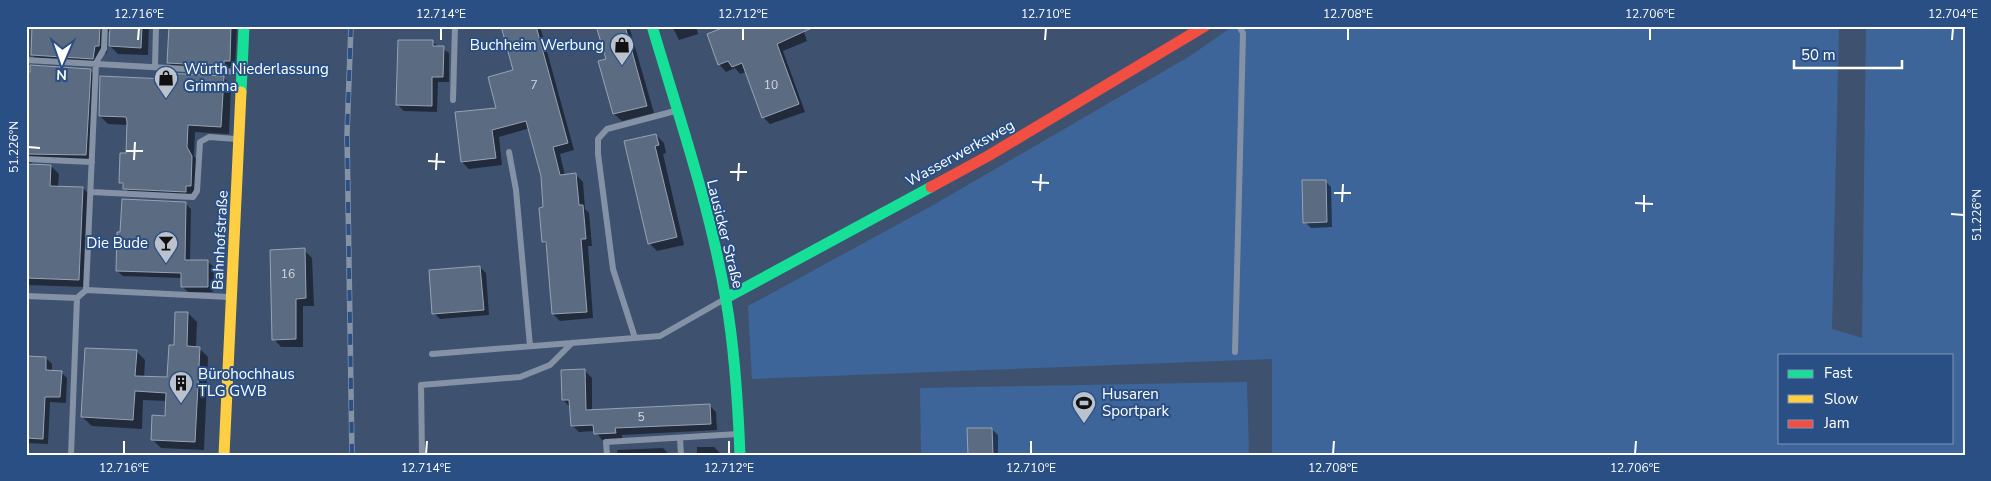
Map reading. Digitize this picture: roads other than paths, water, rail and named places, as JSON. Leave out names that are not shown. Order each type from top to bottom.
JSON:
[{"type":"street","name":"Bahnhofstraße","points":[[224,455],[244,26]]},
{"type":"street","name":"Lausicker Straße","points":[[652,26],[716,250],[726,298],[735,365],[740,455]]},
{"type":"street","name":"Wasserwerksweg","points":[[726,298],[988,156],[1206,26]]},
{"type":"lane","points":[[71,455],[78,298],[86,290],[96,64],[104,48],[105,26]]},
{"type":"lane","points":[[155,67],[156,26]]},
{"type":"lane","points":[[453,100],[455,26]]},
{"type":"lane","points":[[1235,352],[1243,34],[1239,26]]},
{"type":"lane","points":[[26,60],[242,72]]},
{"type":"lane","points":[[634,338],[613,269],[598,154],[598,138],[607,129],[677,111]]},
{"type":"lane","points":[[91,192],[193,197],[197,191],[200,142],[210,137],[240,139]]},
{"type":"lane","points":[[508,152],[516,190],[530,346]]},
{"type":"lane","points":[[26,158],[92,162]]},
{"type":"lane","points":[[86,290],[232,297]]},
{"type":"lane","points":[[26,296],[78,298]]},
{"type":"lane","points":[[432,354],[660,336],[726,298]]},
{"type":"lane","points":[[422,455],[421,385],[520,378],[550,365],[572,343]]},
{"type":"lane","points":[[607,455],[606,442],[740,434]]},
{"type":"lane","points":[[680,438],[681,455]]},
{"type":"railway","points":[[351,26],[347,134],[352,455]]},
{"type":"place","name":"Buchheim Werbung","points":[[622,66]]},
{"type":"place","name":"Würth Niederlassung Grimma","points":[[166,99]]},
{"type":"place","name":"Die Bude","points":[[166,264]]},
{"type":"place","name":"Bürohochhaus TLG GWB","points":[[181,404]]},
{"type":"place","name":"Husaren Sportpark","points":[[1084,424]]}]
